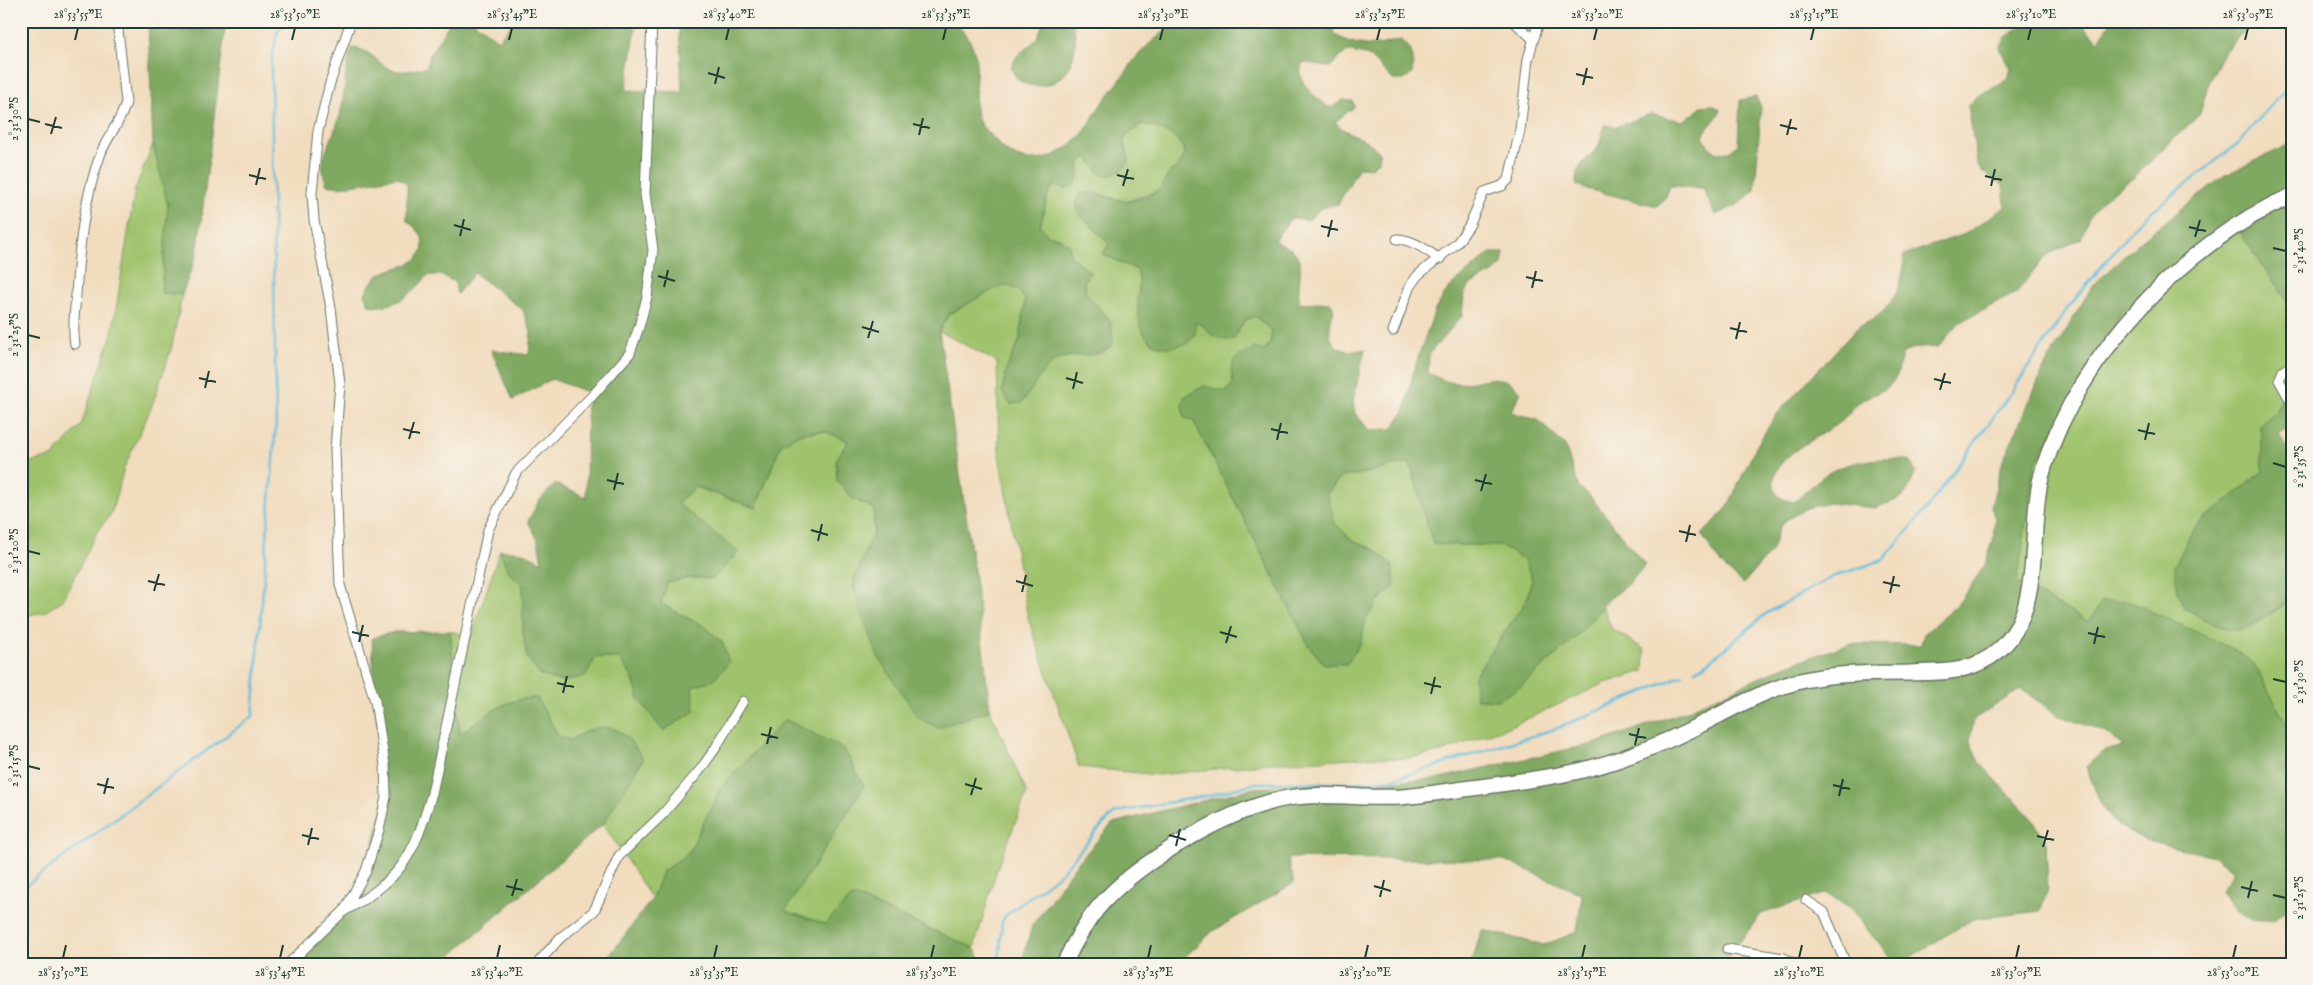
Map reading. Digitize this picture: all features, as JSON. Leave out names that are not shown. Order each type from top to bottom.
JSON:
[{"type":"highway","points":[[1064,964],[1092,915],[1121,885],[1197,834],[1228,817],[1272,802],[1306,796],[1430,795],[1586,769],[1637,753],[1700,725],[1746,700],[1776,688],[1819,677],[1944,672],[1970,666],[1988,658],[2009,640],[2025,610],[2031,585],[2034,517],[2043,468],[2062,422],[2096,365],[2140,307],[2176,272],[2228,231],[2273,204],[2292,196]]},
{"type":"street","points":[[75,344],[74,326],[77,284],[87,193],[102,151],[124,113],[126,102],[117,21]]},
{"type":"street","points":[[344,911],[366,870],[380,830],[386,797],[385,765],[375,701],[340,585],[336,460],[340,384],[331,308],[314,220],[312,193],[318,130],[330,83],[351,21]]},
{"type":"street","points":[[288,964],[344,911],[371,897],[392,879],[409,854],[423,826],[432,793],[488,530],[516,473],[594,394],[630,353],[647,297],[652,268],[653,250],[645,194],[652,21]]},
{"type":"street","points":[[1513,21],[1533,39]]},
{"type":"street","points":[[1393,331],[1410,286],[1418,275],[1440,259],[1464,234],[1484,192],[1502,186],[1509,179],[1515,156],[1526,67],[1539,21]]},
{"type":"street","points":[[1397,239],[1408,239],[1440,259]]},
{"type":"street","points":[[2292,365],[2283,371],[2279,380],[2292,403]]},
{"type":"street","points":[[537,964],[560,938],[594,911],[619,856],[663,814],[700,770],[716,749],[742,701]]},
{"type":"street","points":[[1806,900],[1824,912],[1846,964]]},
{"type":"street","points":[[1727,949],[1784,958],[1796,964]]},
{"type":"green space","points":[[148,21],[226,21],[197,254],[182,295],[161,293],[168,206],[153,144]]},
{"type":"green space","points":[[451,21],[473,21],[498,40],[515,21],[606,21],[636,28],[626,90],[682,92],[679,21],[952,21],[963,32],[974,52],[976,62],[976,111],[979,122],[1012,155],[1034,160],[1056,154],[1076,141],[1138,55],[1176,21],[1334,21],[1334,34],[1355,43],[1373,45],[1402,40],[1411,51],[1413,59],[1412,74],[1404,80],[1393,80],[1369,56],[1347,51],[1330,67],[1302,63],[1301,77],[1304,83],[1328,107],[1333,107],[1343,100],[1353,101],[1354,107],[1335,122],[1346,131],[1370,144],[1380,154],[1379,160],[1372,168],[1359,167],[1338,204],[1321,208],[1309,220],[1291,218],[1274,241],[1286,246],[1297,254],[1300,267],[1300,303],[1331,303],[1334,309],[1330,333],[1334,344],[1343,350],[1349,351],[1365,349],[1353,401],[1355,413],[1369,430],[1392,429],[1405,410],[1415,366],[1435,310],[1448,289],[1490,253],[1504,253],[1502,265],[1493,273],[1471,284],[1464,294],[1462,316],[1429,354],[1428,373],[1450,382],[1469,383],[1495,378],[1512,384],[1521,392],[1511,412],[1538,420],[1565,446],[1579,488],[1589,495],[1645,565],[1629,584],[1609,599],[1576,637],[1520,687],[1498,700],[1476,699],[1474,677],[1526,601],[1532,579],[1524,560],[1501,546],[1433,544],[1410,463],[1341,477],[1327,494],[1335,523],[1350,539],[1375,550],[1392,565],[1395,586],[1378,601],[1366,620],[1361,642],[1347,664],[1324,664],[1309,646],[1193,420],[1185,418],[1182,407],[1184,397],[1204,386],[1227,392],[1233,383],[1231,371],[1234,360],[1253,348],[1264,351],[1271,342],[1271,331],[1255,316],[1244,321],[1233,340],[1226,340],[1216,336],[1195,322],[1195,334],[1188,343],[1170,347],[1157,345],[1146,336],[1140,323],[1137,270],[1103,254],[1109,244],[1079,214],[1076,203],[1080,194],[1092,193],[1125,201],[1137,199],[1157,191],[1163,185],[1170,172],[1179,165],[1184,157],[1184,149],[1180,142],[1165,132],[1141,124],[1124,139],[1129,161],[1124,168],[1115,174],[1102,175],[1087,157],[1079,163],[1079,175],[1074,186],[1064,189],[1054,185],[1048,194],[1040,225],[1047,235],[1059,238],[1069,244],[1070,256],[1090,272],[1084,282],[1086,293],[1111,321],[1113,344],[1098,353],[1069,356],[1055,361],[1045,370],[1021,403],[1010,404],[1002,392],[1006,370],[1020,339],[1025,300],[1019,290],[1009,286],[998,287],[949,314],[939,331],[975,577],[990,710],[937,728],[918,717],[878,657],[852,585],[874,531],[874,509],[852,498],[837,481],[836,460],[848,441],[824,431],[801,433],[781,444],[756,508],[696,487],[677,503],[738,552],[713,579],[690,578],[667,583],[661,604],[705,627],[723,643],[729,663],[713,680],[692,687],[695,711],[663,731],[639,699],[632,676],[619,659],[596,657],[585,676],[562,682],[540,675],[527,657],[523,632],[523,585],[507,570],[500,550],[523,552],[542,562],[538,540],[528,521],[539,501],[555,484],[586,497],[587,392],[552,379],[513,400],[491,350],[529,355],[531,332],[523,310],[474,273],[457,294],[455,282],[440,275],[428,275],[409,294],[395,303],[378,306],[369,305],[365,294],[374,279],[385,272],[412,262],[421,253],[423,242],[421,235],[407,221],[407,184],[397,177],[340,187],[327,185],[323,171],[324,157],[340,115],[349,56],[352,48],[368,53],[390,69],[408,71],[427,67],[430,54]]},
{"type":"green space","points":[[1044,21],[1072,21],[1075,43],[1074,54],[1071,64],[1058,80],[1037,86],[1027,85],[1017,79],[1011,67],[1017,56],[1036,40]]},
{"type":"green space","points":[[2029,21],[2079,21],[2098,41],[2112,21],[2254,21],[2225,51],[2209,81],[2200,114],[2133,178],[2103,199],[2088,218],[2081,239],[2047,255],[2016,293],[1960,322],[1938,347],[1914,348],[1903,353],[1894,381],[1883,390],[1858,403],[1842,420],[1788,456],[1780,465],[1775,476],[1774,487],[1779,496],[1794,502],[1821,478],[1839,468],[1870,460],[1891,459],[1911,461],[1916,472],[1907,492],[1899,499],[1875,508],[1829,503],[1807,508],[1786,520],[1779,528],[1772,550],[1743,584],[1722,565],[1702,535],[1727,508],[1756,447],[1776,415],[1859,326],[1869,322],[1887,307],[1902,277],[1904,255],[1965,234],[2005,207],[2003,184],[1982,172],[1977,163],[1968,105],[1976,97],[2008,79],[2011,68],[1999,48],[2006,37]]},
{"type":"green space","points":[[1756,97],[1761,107],[1755,190],[1738,205],[1715,215],[1703,188],[1670,186],[1666,197],[1657,206],[1586,189],[1576,184],[1578,171],[1582,163],[1598,146],[1604,125],[1616,127],[1650,114],[1682,121],[1694,114],[1701,106],[1712,105],[1721,110],[1703,137],[1708,146],[1717,153],[1729,152],[1738,145],[1740,100]]},
{"type":"green space","points":[[1141,124],[1153,126],[1174,136],[1181,143],[1184,154],[1180,165],[1171,171],[1159,190],[1126,202],[1091,191],[1079,214],[1109,244],[1103,254],[1137,270],[1141,280],[1138,302],[1205,325],[1211,335],[1233,339],[1244,321],[1255,316],[1271,331],[1271,342],[1264,351],[1231,371],[1233,383],[1226,392],[1185,418],[1193,420],[1309,646],[1324,664],[1347,663],[1361,642],[1365,620],[1378,601],[1395,586],[1375,550],[1350,539],[1335,523],[1327,494],[1341,477],[1410,463],[1433,544],[1501,546],[1524,559],[1532,579],[1526,601],[1474,677],[1520,687],[1576,637],[1603,607],[1611,628],[1645,650],[1644,671],[1605,683],[1516,724],[1441,752],[1404,759],[1369,757],[1272,763],[1159,775],[1079,767],[1028,618],[999,455],[997,362],[939,331],[949,314],[998,287],[1009,286],[1019,290],[1025,300],[1020,339],[1006,370],[1010,404],[1021,403],[1042,373],[1056,360],[1073,356],[1104,353],[1111,321],[1086,294],[1084,282],[1090,272],[1070,256],[1059,238],[1047,235],[1040,226],[1048,194],[1055,185],[1079,175],[1079,163],[1087,157],[1129,160],[1124,139]]},
{"type":"green space","points":[[2292,143],[2292,308],[2239,231],[2122,310],[2034,466],[2017,583],[2089,622],[2102,601],[2129,601],[2235,650],[2254,664],[2287,725],[2292,728],[2292,905],[2275,920],[2249,918],[2243,916],[2232,907],[2221,891],[2234,872],[2214,856],[2147,841],[2117,825],[2103,809],[2086,767],[2102,752],[2124,746],[2105,732],[2057,715],[2021,689],[1974,719],[1970,741],[1979,762],[2034,821],[2046,842],[2048,889],[2040,911],[1973,919],[1899,964],[1895,964],[1850,908],[1826,893],[1761,914],[1723,964],[1471,964],[1482,930],[1544,945],[1577,932],[1582,894],[1504,860],[1288,858],[1294,883],[1213,931],[1177,964],[1029,964],[1023,958],[1032,926],[1074,867],[1113,823],[1254,788],[1435,779],[1597,743],[1684,712],[1787,665],[1850,644],[1921,645],[1924,634],[1958,604],[1985,565],[1993,541],[1995,518],[1991,507],[2002,463],[2046,364],[2093,285],[2142,240],[2225,175]]},
{"type":"green space","points":[[153,144],[168,206],[161,292],[182,295],[171,350],[151,408],[124,468],[111,514],[97,532],[63,600],[45,612],[21,616],[21,458],[31,462],[52,457],[81,425],[112,334],[135,189]]},
{"type":"green space","points":[[2239,231],[2292,308],[2292,376],[2276,411],[2260,426],[2263,471],[2195,527],[2247,629],[2292,600],[2292,709],[2287,725],[2254,664],[2089,622],[2017,583],[2034,466],[2122,310]]},
{"type":"green space","points":[[2292,376],[2292,427],[2279,434],[2292,459],[2292,600],[2250,626],[2230,629],[2218,626],[2185,608],[2177,588],[2174,566],[2195,527],[2263,471],[2260,426],[2276,411]]},
{"type":"green space","points":[[824,431],[849,441],[836,460],[852,498],[874,509],[874,531],[852,585],[937,728],[990,710],[1027,793],[997,869],[974,948],[853,896],[825,924],[785,911],[864,786],[722,786],[689,852],[662,872],[652,899],[603,824],[643,759],[590,729],[570,740],[559,737],[537,698],[515,701],[496,709],[460,735],[450,631],[471,637],[500,550],[507,570],[523,585],[523,632],[527,657],[540,675],[585,676],[596,657],[619,659],[632,676],[639,699],[713,680],[723,643],[705,627],[661,604],[667,583],[690,578],[713,579],[676,503],[696,487],[756,508],[781,444],[801,433]]},
{"type":"green space","points":[[450,631],[460,734],[505,704],[537,698],[559,737],[570,740],[594,729],[612,728],[627,738],[643,759],[603,824],[441,964],[288,964],[344,911],[366,871],[386,797],[375,701],[372,638],[394,632]]},
{"type":"green space","points":[[785,719],[844,749],[864,786],[785,911],[825,924],[853,896],[974,948],[985,964],[603,964],[652,899],[662,872],[689,852],[722,786]]},
{"type":"waterway","points":[[21,889],[253,716],[276,423],[271,64],[277,33],[285,21]]},
{"type":"waterway","points":[[1695,670],[1704,666],[1767,613],[1832,577],[1883,560],[1928,507],[2013,390],[2067,309],[2138,222],[2237,144],[2292,82]]},
{"type":"waterway","points":[[999,964],[1002,922],[1005,916],[1061,873],[1102,825],[1115,813],[1211,795],[1256,783],[1345,783],[1394,779],[1555,729],[1683,675]]}]
